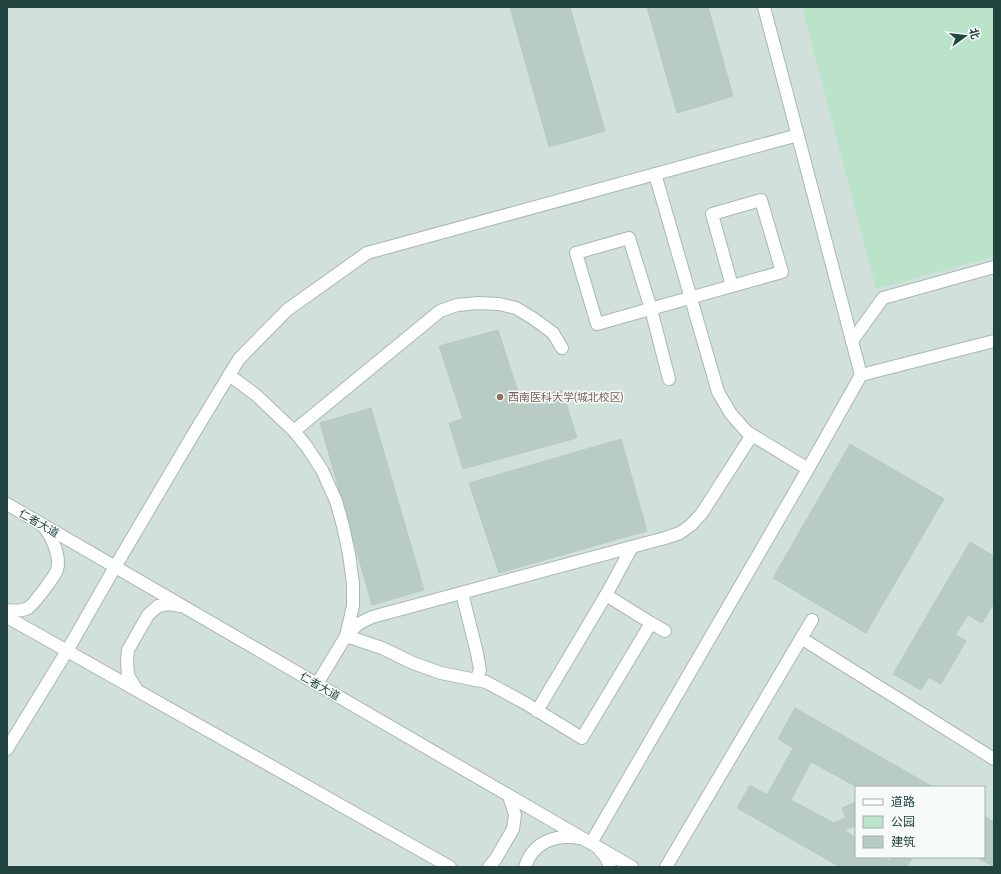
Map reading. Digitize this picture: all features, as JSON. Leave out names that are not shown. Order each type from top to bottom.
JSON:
[{"type":"street","points":[[591,843],[861,375],[764,7]]},
{"type":"street","points":[[7,749],[67,651],[115,567],[239,359],[287,310],[367,253],[798,135]]},
{"type":"street","points":[[655,174],[718,392],[731,414],[747,432],[808,469]]},
{"type":"street","points":[[669,379],[651,309],[629,238],[576,253],[597,324],[651,309],[691,298],[782,272],[761,200],[712,214],[732,286]]},
{"type":"street","points":[[852,341],[882,298],[994,267]]},
{"type":"street","points":[[294,431],[440,311],[457,305],[499,304],[516,308],[553,333],[562,348]]},
{"type":"street","points":[[861,375],[994,341]]},
{"type":"street","points":[[229,375],[256,395],[294,431],[307,447],[322,470],[336,501],[349,554],[353,584],[353,606],[346,636]]},
{"type":"street","points":[[317,684],[346,636],[358,624],[372,617],[680,533],[691,525],[702,513],[752,435]]},
{"type":"street","name":"仁者大道","points":[[7,504],[632,867]]},
{"type":"street","points":[[7,610],[12,611],[27,609],[36,600],[57,570],[58,558],[54,545],[47,530],[39,522]]},
{"type":"street","points":[[537,711],[606,595],[632,547]]},
{"type":"street","points":[[462,593],[480,670],[476,680]]},
{"type":"street","points":[[606,595],[665,631]]},
{"type":"street","points":[[138,691],[128,675],[126,661],[128,650],[148,615],[158,606],[169,604],[195,613]]},
{"type":"street","points":[[7,617],[450,867]]},
{"type":"street","points":[[666,867],[812,620]]},
{"type":"street","points":[[346,636],[382,648],[413,663],[441,673],[486,682],[525,703],[582,738],[651,623]]},
{"type":"street","points":[[801,638],[994,759]]},
{"type":"street","points":[[489,867],[495,860],[513,829],[515,815],[509,796]]},
{"type":"street","points":[[524,867],[530,856],[538,847],[547,841],[558,837],[569,836],[580,838],[591,843],[600,850],[607,859],[610,867]]},
{"type":"shaded area","name":"西南医科大学(城北校区)","points":[[7,7],[994,7],[994,867],[7,867]]},
{"type":"green space","points":[[802,7],[994,7],[994,257],[876,289]]},
{"type":"building","points":[[510,7],[570,7],[605,131],[549,147]]},
{"type":"building","points":[[647,7],[708,7],[733,96],[677,113]]},
{"type":"building","points":[[498,330],[521,401],[562,390],[577,438],[463,469],[449,423],[463,419],[439,346]]},
{"type":"building","points":[[371,408],[424,590],[372,605],[320,423]]},
{"type":"building","points":[[621,439],[647,531],[499,573],[469,483]]},
{"type":"building","points":[[850,444],[944,499],[866,633],[773,578]]},
{"type":"building","points":[[970,542],[994,556],[994,603],[982,623],[968,615],[955,635],[966,641],[941,684],[929,677],[921,690],[893,674]]},
{"type":"building","points":[[795,708],[931,786],[855,786],[811,762],[791,800],[834,823],[846,818],[842,808],[855,802],[855,826],[844,830],[855,837],[855,858],[885,858],[889,861],[891,858],[912,858],[907,867],[840,867],[737,808],[750,785],[767,795],[793,748],[778,739]]},
{"type":"building","points":[[985,817],[994,822],[994,867],[979,858],[985,858]]},
{"type":"place","name":"西南医科大学(城北校区)","points":[[500,397]]}]
